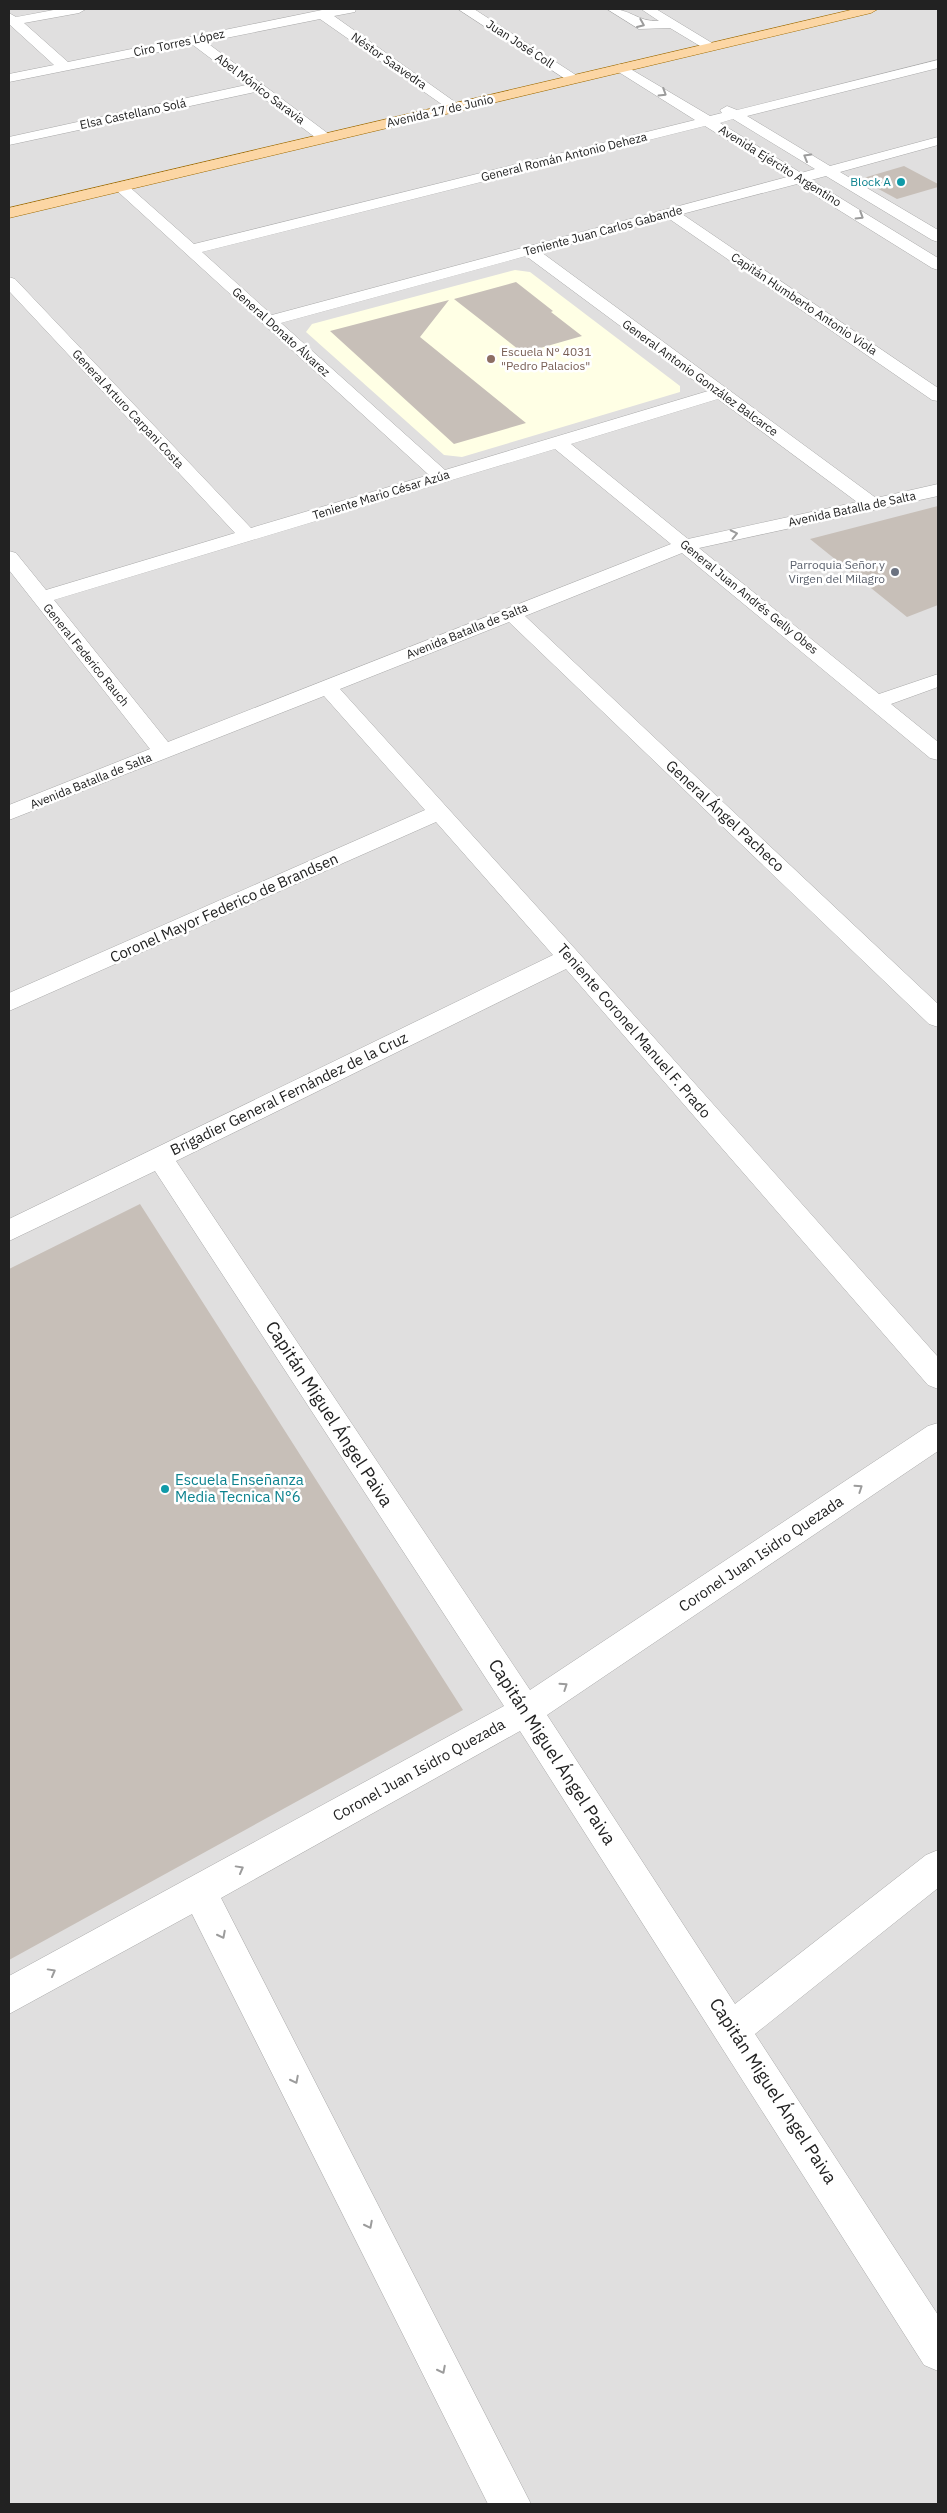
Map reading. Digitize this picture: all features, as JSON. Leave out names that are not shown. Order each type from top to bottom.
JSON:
[{"type":"main road","name":"Avenida 17 de Junio","points":[[9,213],[871,9]]},
{"type":"street","points":[[12,19],[79,9]]},
{"type":"street","name":"Ciro Torres López","points":[[9,78],[350,9]]},
{"type":"street","name":"Juan José Coll","points":[[465,9],[575,79]]},
{"type":"street","points":[[614,9],[644,26],[655,27],[672,24]]},
{"type":"street","points":[[647,9],[710,46]]},
{"type":"street","name":"Néstor Saavedra","points":[[322,14],[455,107]]},
{"type":"street","points":[[12,19],[65,67]]},
{"type":"street","name":"Abel Mónico Saravia","points":[[195,40],[325,138]]},
{"type":"street","points":[[646,62],[663,71]]},
{"type":"street","name":"General Román Antonio Deheza","points":[[190,250],[938,64]]},
{"type":"street","name":"Avenida Ejército Argentino","points":[[622,68],[710,121],[938,265]]},
{"type":"street","name":"Elsa Castellano Solá","points":[[9,141],[257,87]]},
{"type":"street","name":"Avenida Ejército Argentino","points":[[711,100],[938,236]]},
{"type":"street","name":"Teniente Juan Carlos Gabande","points":[[268,321],[938,142]]},
{"type":"street","name":"General Donato Álvarez","points":[[120,186],[442,477]]},
{"type":"street","name":"Capitán Humberto Antonio Viola","points":[[670,213],[938,396]]},
{"type":"street","name":"General Antonio González Balcarce","points":[[529,251],[872,504]]},
{"type":"street","name":"General Arturo Carpani Costa","points":[[9,282],[247,536]]},
{"type":"street","name":"Teniente Mario César Azúa","points":[[41,598],[720,393]]},
{"type":"street","name":"General Juan Andrés Gelly Obes","points":[[558,442],[938,753]]},
{"type":"street","name":"Avenida Batalla de Salta","points":[[9,813],[686,545],[938,490]]},
{"type":"street","name":"General Federico Rauch","points":[[9,558],[164,752]]},
{"type":"street","name":"General Ángel Pacheco","points":[[511,613],[938,1018]]},
{"type":"street","points":[[877,702],[938,680]]},
{"type":"street","name":"Teniente Coronel Manuel F. Prado","points":[[328,686],[938,1378]]},
{"type":"street","name":"Coronel Mayor Federico de Brandsen","points":[[9,1003],[439,812]]},
{"type":"street","name":"Brigadier General Fernández de la Cruz","points":[[9,1231],[568,956]]},
{"type":"street","name":"Capitán Miguel Ángel Paiva","points":[[160,1157],[733,2028],[938,2350]]},
{"type":"street","name":"Coronel Juan Isidro Quezada","points":[[9,1996],[526,1711],[938,1435]]},
{"type":"street","points":[[733,2028],[938,1867]]},
{"type":"street","points":[[200,1892],[510,2504]]},
{"type":"shaded area","points":[[9,9],[938,9],[938,2504],[9,2504]]},
{"type":"shaded area","name":"Escuela N° 4031 \"Pedro Palacios\"","points":[[515,270],[530,272],[680,386],[680,392],[462,457],[444,455],[306,332],[312,324]]},
{"type":"building","name":"Block A","points":[[904,166],[938,184],[938,187],[897,199],[860,179]]},
{"type":"building","points":[[516,282],[582,336],[523,353],[454,299]]},
{"type":"building","points":[[449,300],[420,337],[526,423],[454,444],[330,331]]},
{"type":"building","name":"Parroquia Señor y Virgen del Milagro","points":[[938,506],[938,605],[907,617],[810,539]]},
{"type":"building","name":"Escuela Enseñanza Media Tecnica N°6","points":[[140,1204],[463,1710],[9,1960],[9,1269]]},
{"type":"place","name":"Block A","points":[[901,182]]},
{"type":"place","name":"Escuela N° 4031 \"Pedro Palacios\"","points":[[491,359]]},
{"type":"place","name":"Parroquia Señor y Virgen del Milagro","points":[[895,572]]},
{"type":"place","name":"Escuela Enseñanza Media Tecnica N°6","points":[[165,1489]]}]
